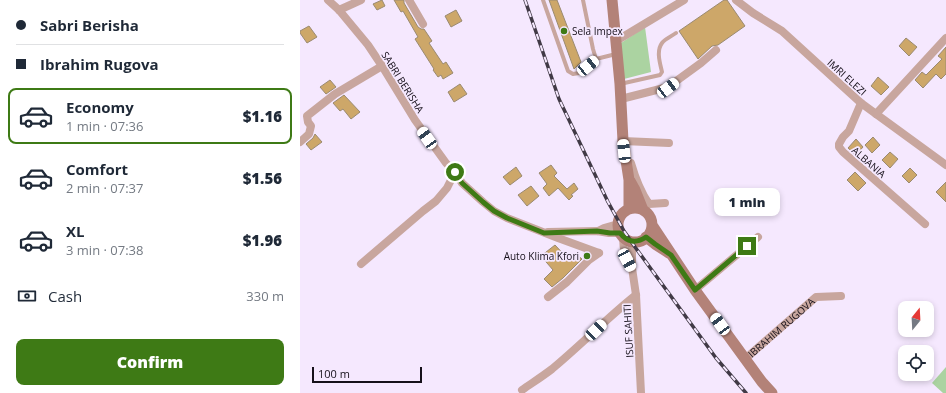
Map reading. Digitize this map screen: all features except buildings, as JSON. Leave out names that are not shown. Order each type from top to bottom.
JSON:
[{"type":"street","name":"SABRI BERISHA","points":[[328,0],[340,10],[368,45],[415,120],[462,183],[494,211],[507,218],[599,253],[589,260],[567,282],[548,297]]},
{"type":"street","points":[[340,10],[362,0]]},
{"type":"street","points":[[409,0],[423,24]]},
{"type":"street","points":[[612,0],[629,180],[629,209]]},
{"type":"street","points":[[616,41],[684,0]]},
{"type":"street","name":"IMRI ELEZI","points":[[736,0],[782,32],[861,103],[946,165]]},
{"type":"street","points":[[876,114],[946,38]]},
{"type":"street","points":[[621,99],[668,88],[716,50]]},
{"type":"street","points":[[300,142],[309,134],[311,126],[307,116],[335,94],[382,66]]},
{"type":"street","name":"ALBANIA","points":[[861,103],[849,131],[843,137],[839,147],[925,224]]},
{"type":"street","points":[[625,142],[669,144]]},
{"type":"street","points":[[625,142],[634,176],[644,197],[646,207],[652,225],[649,234],[642,240],[637,241],[623,234],[619,219],[621,215],[629,209],[646,207],[665,203]]},
{"type":"street","points":[[361,264],[422,211],[436,201],[447,188],[455,172]]},
{"type":"street","points":[[629,180],[646,207]]},
{"type":"street","name":"IBRAHIM RUGOVA","points":[[652,225],[695,290],[762,382],[772,393]]},
{"type":"street","name":"SABRI BERISHA","points":[[544,233],[597,231],[604,228],[623,234]]},
{"type":"street","name":"ISUF SAHITI","points":[[623,234],[623,242],[627,260],[632,268],[636,295],[641,393]]},
{"type":"street","name":"IBRAHIM RUGOVA","points":[[646,237],[671,255]]},
{"type":"street","points":[[695,290],[758,237]]},
{"type":"street","points":[[522,390],[551,370],[636,295]]},
{"type":"street","name":"IBRAHIM RUGOVA","points":[[745,359],[816,297],[841,296]]},
{"type":"lane","points":[[543,0],[568,71],[573,74],[579,73],[596,59],[617,54]]},
{"type":"lane","points":[[583,0],[596,59]]},
{"type":"lane","points":[[620,84],[660,75],[662,72],[660,64],[660,49],[662,43],[676,34]]},
{"type":"green space","points":[[645,27],[651,72],[624,79],[618,45]]},
{"type":"green space","points":[[946,367],[946,393],[943,393],[932,383]]},
{"type":"railway","points":[[525,0],[559,99],[608,202],[624,231],[716,358],[746,393]]},
{"type":"place","name":"Sela Impex","points":[[564,31]]},
{"type":"place","name":"Auto Klima Kfori","points":[[587,256]]},
{"type":"route","points":[[455,172],[462,183],[494,211],[544,233],[597,231],[620,233],[629,241],[642,240],[646,237],[671,255],[695,290],[747,246]]}]
